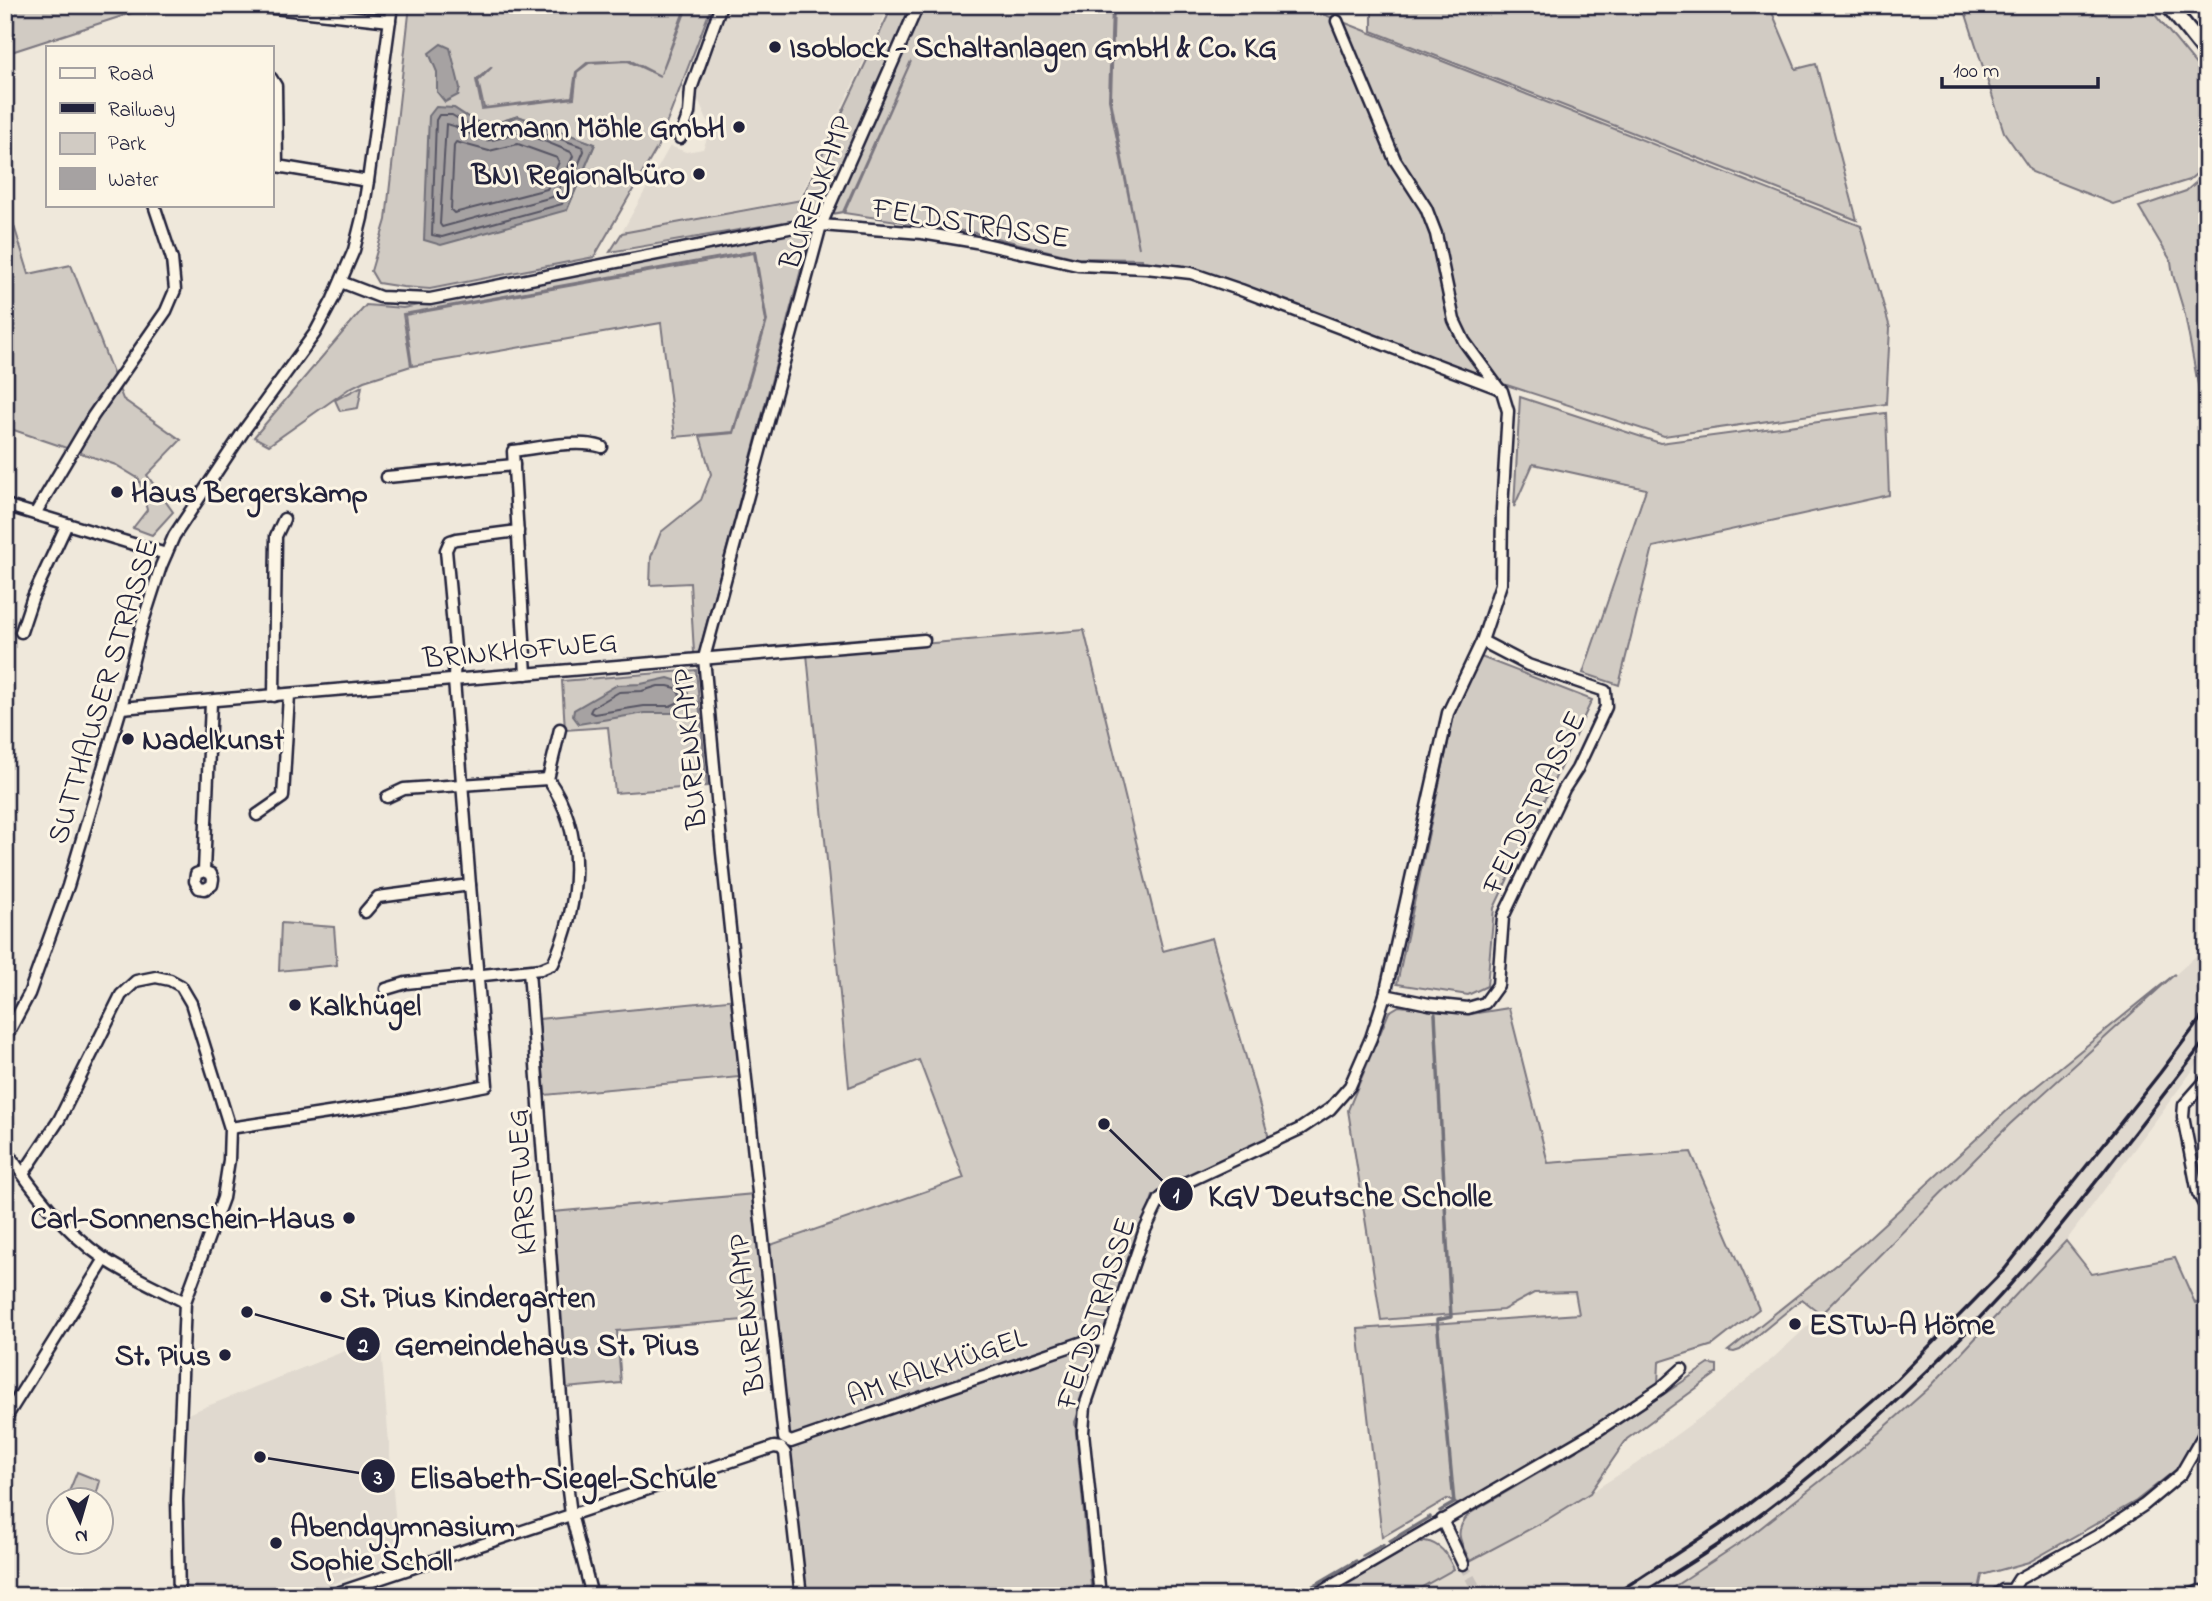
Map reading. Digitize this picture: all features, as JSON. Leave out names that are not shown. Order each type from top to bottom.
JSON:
[{"type":"highway","points":[[2168,5],[2207,54]]},
{"type":"highway","points":[[2190,5],[2207,26]]},
{"type":"street","points":[[247,5],[390,21]]},
{"type":"street","name":"SUTTHAUSER STRASSE","points":[[5,1039],[29,994],[68,886],[121,708],[141,628],[166,554],[183,521],[245,429],[315,333],[354,250],[368,181],[392,5]]},
{"type":"street","points":[[680,138],[689,113],[691,89],[721,5]]},
{"type":"street","name":"BURENKAMP","points":[[784,1438],[704,658],[821,225],[918,5]]},
{"type":"street","name":"FELDSTRASSE","points":[[1100,1596],[1083,1432],[1085,1406],[1144,1232],[1160,1199],[1170,1191],[1300,1129],[1330,1110],[1350,1086],[1371,1038],[1385,995],[1448,712],[1482,641],[1501,584],[1508,411],[1503,391],[1464,341],[1454,320],[1436,234],[1426,208],[1395,160],[1337,21]]},
{"type":"street","points":[[273,81],[276,86],[277,166],[368,181]]},
{"type":"street","points":[[35,514],[93,416],[166,311],[175,290],[172,259],[154,206]]},
{"type":"street","name":"FELDSTRASSE","points":[[341,282],[380,297],[430,299],[794,227],[821,225],[922,233],[1079,265],[1146,268],[1191,274],[1241,290],[1499,388]]},
{"type":"street","points":[[526,674],[513,451],[576,444],[603,447]]},
{"type":"street","points":[[387,477],[514,465]]},
{"type":"street","points":[[5,521],[8,505],[166,554]]},
{"type":"street","points":[[274,696],[276,536],[284,519]]},
{"type":"street","points":[[21,632],[32,599],[67,524]]},
{"type":"street","points":[[230,1128],[486,1085],[461,784],[454,680],[455,648],[446,550],[450,541],[518,531]]},
{"type":"street","name":"BRINKHOFWEG","points":[[121,708],[923,640]]},
{"type":"street","name":"FELDSTRASSE","points":[[1385,995],[1468,1008],[1485,1003],[1498,985],[1503,917],[1606,707],[1605,691],[1528,665],[1482,641]]},
{"type":"street","points":[[257,815],[283,797],[289,695]]},
{"type":"street","points":[[204,871],[211,702]]},
{"type":"street","points":[[548,779],[561,729]]},
{"type":"street","points":[[387,797],[404,789],[548,779]]},
{"type":"street","points":[[386,989],[406,983],[530,971],[553,964],[560,949],[576,875],[575,841],[571,824],[561,796],[548,779]]},
{"type":"street","points":[[365,912],[377,897],[470,886]]},
{"type":"street","name":"KARSTWEG","points":[[530,971],[571,1514]]},
{"type":"street","points":[[23,1174],[59,1120],[120,998],[136,981],[156,977],[181,986],[191,1003],[230,1128],[229,1160],[223,1198],[185,1302],[177,1500],[179,1596]]},
{"type":"street","points":[[2207,1079],[2185,1105],[2183,1117],[2198,1193],[2207,1210]]},
{"type":"street","points":[[5,1149],[60,1220],[105,1259],[185,1302]]},
{"type":"street","points":[[5,1419],[105,1259]]},
{"type":"street","name":"AM KALKHÜGEL","points":[[784,1438],[791,1442],[1089,1340],[1106,1341]]},
{"type":"street","points":[[1314,1596],[1595,1432],[1661,1388],[1682,1369]]},
{"type":"street","points":[[2012,1590],[2019,1579],[2097,1536],[2144,1505],[2181,1474],[2202,1450],[2207,1429]]},
{"type":"street","points":[[328,1596],[774,1447],[781,1448],[785,1453],[801,1596]]},
{"type":"street","points":[[571,1514],[592,1596]]},
{"type":"street","points":[[1442,1520],[1463,1564]]},
{"type":"street","points":[[1995,1595],[2003,1590],[2012,1590],[2023,1596]]},
{"type":"street","points":[[2188,1596],[2200,1591],[2207,1593]]},
{"type":"shaded area","points":[[315,5],[371,5],[370,15],[314,10]]},
{"type":"shaded area","points":[[729,5],[890,5],[799,199],[622,232],[670,146],[686,152],[703,149],[711,128],[696,95]]},
{"type":"shaded area","points":[[2207,946],[2207,1051],[2066,1241],[1929,1388],[1856,1453],[1749,1537],[1660,1596],[1406,1596],[1545,1521],[1636,1464],[1709,1411],[1772,1359],[1846,1291],[2010,1124]]},
{"type":"shaded area","points":[[380,1337],[399,1561],[296,1596],[184,1596],[181,1523],[185,1415]]},
{"type":"green space","points":[[5,5],[156,5],[5,54]]},
{"type":"green space","points":[[410,5],[686,5],[661,74],[688,5],[712,5],[657,148],[594,257],[430,289],[378,283],[371,271],[386,220]],"holes":[[[430,53],[458,95],[437,92],[437,71]],[[629,60],[660,76],[628,61],[589,63],[577,72],[574,98],[482,109],[476,80],[492,67],[478,81],[484,108],[572,97],[576,72],[588,62]],[[454,108],[474,121],[490,125],[518,116],[595,144],[567,210]]]},
{"type":"green space","points":[[893,5],[1112,5],[1109,100],[1139,248],[1111,100],[1114,5],[1300,5],[1861,226],[1890,328],[1886,404],[1664,436],[1485,378],[1200,279],[1144,270],[1142,259],[1077,258],[976,233],[844,213],[911,61],[843,212],[610,252],[622,233],[801,200]]},
{"type":"green space","points":[[1372,5],[1769,5],[1796,69],[1816,64],[1857,220],[1372,31]]},
{"type":"green space","points":[[1963,5],[2147,5],[2207,78],[2207,165],[2189,180],[2113,204],[2032,172],[2004,132]]},
{"type":"green space","points":[[2207,173],[2207,513],[2199,390],[2185,315],[2171,261],[2139,207],[2186,191]]},
{"type":"green space","points":[[5,197],[29,274],[71,265],[123,399],[181,440],[147,475],[173,512],[152,535],[133,528],[147,510],[139,479],[116,465],[5,427]]},
{"type":"green space","points":[[795,233],[805,236],[807,247],[699,653],[694,653],[690,583],[650,585],[651,557],[661,532],[701,500],[711,474],[700,436],[734,433],[767,321],[755,251],[403,314],[411,366],[350,388],[269,445],[254,437],[366,305],[403,308]]},
{"type":"green space","points":[[754,253],[766,321],[733,432],[675,437],[661,323],[412,366],[405,315]]},
{"type":"green space","points":[[362,386],[358,408],[340,411],[335,400]]},
{"type":"green space","points":[[1520,397],[1660,443],[1886,413],[1889,495],[1653,547],[1619,685],[1583,673],[1646,489],[1533,464],[1514,507]]},
{"type":"green space","points":[[1084,630],[1163,951],[1212,938],[1269,1138],[1153,1196],[1101,1358],[1075,1422],[1092,1596],[803,1596],[766,1318],[617,1331],[621,1383],[566,1388],[553,1212],[754,1194],[739,1077],[545,1095],[539,1019],[737,999],[765,1247],[964,1178],[919,1060],[849,1087],[807,654]]},
{"type":"green space","points":[[1481,657],[1592,700],[1494,908],[1487,986],[1468,995],[1397,984],[1454,714]]},
{"type":"green space","points":[[696,670],[707,786],[615,793],[608,727],[565,730],[562,681]]},
{"type":"green space","points":[[281,923],[334,927],[337,965],[279,971]]},
{"type":"green space","points":[[2175,974],[2010,1124],[1821,1314],[1802,1299],[1740,1350],[1728,1351],[1863,1243],[2011,1107]]},
{"type":"green space","points":[[1399,1006],[1471,1014],[1509,1008],[1548,1163],[1691,1152],[1759,1309],[1713,1345],[1659,1362],[1658,1385],[1592,1429],[1459,1505],[1447,1499],[1382,1537],[1358,1329],[1579,1314],[1575,1292],[1534,1293],[1503,1310],[1381,1320],[1348,1110],[1389,1012]]},
{"type":"green space","points":[[2066,1241],[2092,1274],[2175,1258],[2195,1303],[2207,1302],[2207,1415],[2178,1468],[2136,1501],[2029,1562],[1982,1575],[1976,1596],[1660,1596],[1749,1537],[1856,1453],[1929,1388]]},
{"type":"green space","points":[[1709,1364],[1717,1365],[1717,1373],[1627,1439],[1590,1493],[1545,1521],[1470,1561],[1460,1537],[1461,1526],[1469,1514],[1597,1439]]},
{"type":"green space","points":[[77,1472],[100,1481],[99,1486],[71,1486]]},
{"type":"green space","points":[[1425,1541],[1440,1547],[1454,1569],[1406,1596],[1325,1596],[1414,1545]]},
{"type":"water","points":[[441,44],[450,48],[460,88],[458,95],[445,102],[437,92],[437,72],[429,53]]},
{"type":"water","points":[[436,107],[454,108],[474,121],[490,125],[518,116],[595,144],[567,210],[441,245],[424,240],[429,116]]},
{"type":"water","points":[[668,678],[681,682],[688,693],[685,707],[672,713],[645,713],[579,724],[573,716],[574,710],[617,685],[641,684]]},
{"type":"waterway","points":[[1435,1014],[1451,1317],[1437,1320],[1454,1503],[1440,1511]]},
{"type":"waterway","points":[[1390,1541],[1430,1517]]},
{"type":"waterway","points":[[1363,1556],[1383,1545]]},
{"type":"waterway","points":[[1296,1596],[1356,1561]]},
{"type":"tunnel","points":[[1463,1564],[1480,1596]]},
{"type":"railway","points":[[1612,1596],[1729,1519],[1789,1473],[1897,1379],[2004,1270],[2207,1010]]},
{"type":"railway","points":[[1638,1596],[1716,1546],[1781,1499],[1861,1433],[1938,1360],[2043,1247],[2207,1038]]},
{"type":"place","name":"Isoblock - Schaltanlagen GmbH & Co. KG","points":[[775,47]]},
{"type":"place","name":"Hermann Möhle GmbH","points":[[739,127]]},
{"type":"place","name":"BNI Regionalbüro","points":[[699,174]]},
{"type":"place","name":"Haus Bergerskamp","points":[[117,492]]},
{"type":"place","name":"Nadelkunst","points":[[128,739]]},
{"type":"place","name":"Kalkhügel","points":[[295,1005]]},
{"type":"place","name":"KGV Deutsche Scholle","points":[[1104,1124]]},
{"type":"place","name":"Carl-Sonnenschein-Haus","points":[[349,1218]]},
{"type":"place","name":"St. Pius Kindergarten","points":[[326,1297]]},
{"type":"place","name":"Gemeindehaus St. Pius","points":[[247,1312]]},
{"type":"place","name":"ESTW-A Hörne","points":[[1795,1324]]},
{"type":"place","name":"St. Pius","points":[[225,1355]]},
{"type":"place","name":"Elisabeth-Siegel-Schule","points":[[260,1457]]},
{"type":"place","name":"Abendgymnasium Sophie Scholl","points":[[276,1543]]}]
